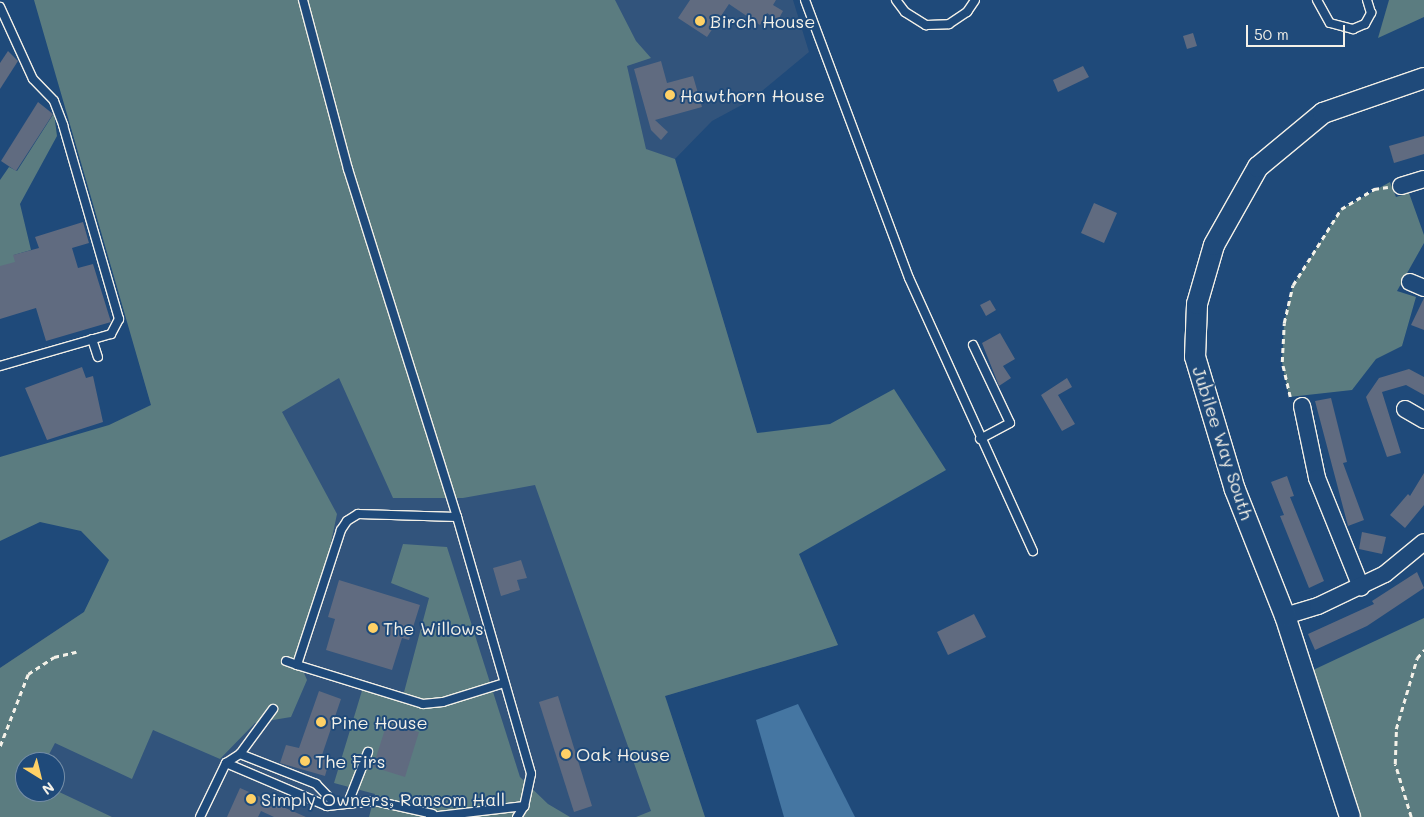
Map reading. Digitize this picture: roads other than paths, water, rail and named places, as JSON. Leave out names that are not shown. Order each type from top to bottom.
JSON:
[{"type":"street","name":"Jubilee Way South","points":[[1350,817],[1285,616],[1235,490],[1195,356],[1197,304],[1214,245],[1258,167],[1323,113],[1424,78]]},
{"type":"street","points":[[1401,186],[1424,179]]},
{"type":"street","points":[[1302,406],[1317,478],[1361,587]]},
{"type":"street","points":[[1404,409],[1424,420]]},
{"type":"street","points":[[1285,616],[1361,587],[1385,574],[1424,542]]},
{"type":"lane","points":[[303,0],[348,169],[457,517],[531,774],[524,806],[517,817]]},
{"type":"lane","points":[[805,0],[909,278],[980,439],[1033,551]]},
{"type":"lane","points":[[896,0],[905,12],[926,25],[949,24],[967,12],[975,0]]},
{"type":"lane","points":[[1317,0],[1330,22],[1353,29],[1365,24],[1370,13],[1367,0]]},
{"type":"lane","points":[[0,7],[32,79],[54,102],[116,300],[117,326],[111,334],[0,366]]},
{"type":"lane","points":[[92,340],[98,356]]},
{"type":"lane","points":[[973,345],[1010,423],[980,439]]},
{"type":"lane","points":[[297,665],[341,530],[347,521],[358,514],[457,517]]},
{"type":"lane","points":[[286,661],[423,704],[443,702],[504,683]]},
{"type":"lane","points":[[200,817],[226,763],[240,754],[273,709]]},
{"type":"lane","points":[[348,803],[368,752]]},
{"type":"lane","points":[[240,754],[316,784],[336,805]]},
{"type":"lane","points":[[226,763],[327,806],[374,801],[432,816],[524,806]]},
{"type":"place","name":"Birch House","points":[[700,21]]},
{"type":"place","name":"Hawthorn House","points":[[670,95]]},
{"type":"place","name":"The Willows","points":[[373,628]]},
{"type":"place","name":"Pine House","points":[[321,722]]},
{"type":"place","name":"Oak House","points":[[566,754]]},
{"type":"place","name":"The Firs","points":[[305,761]]},
{"type":"place","name":"Simply Owners, Ransom Hall","points":[[251,799]]}]
